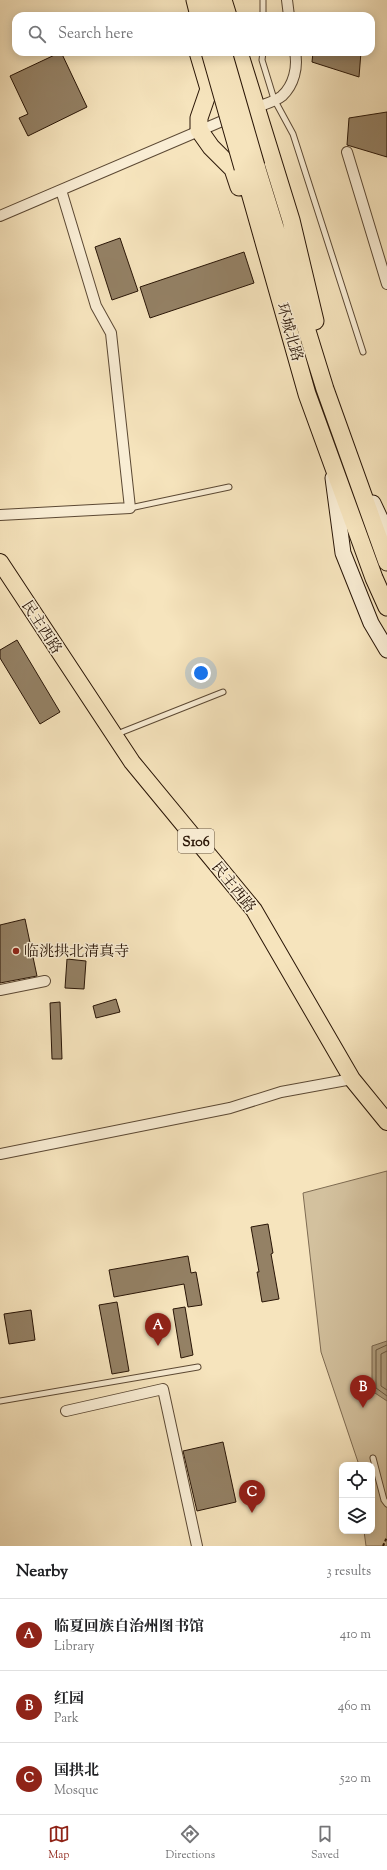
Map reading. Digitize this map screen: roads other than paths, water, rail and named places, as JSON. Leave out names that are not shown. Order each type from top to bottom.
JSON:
[{"type":"highway","points":[[183,0],[187,12]]},
{"type":"highway","points":[[195,0],[198,12]]},
{"type":"highway","points":[[207,0],[211,12]]},
{"type":"highway","points":[[223,0],[227,12]]},
{"type":"highway","points":[[199,56],[209,90],[199,118],[199,130],[211,147],[233,169],[302,399],[322,434]]},
{"type":"highway","name":"环城北路","points":[[211,56],[325,389],[387,562]]},
{"type":"highway","name":"环城北路","points":[[224,56],[250,167],[308,394],[374,578],[387,607]]},
{"type":"highway","points":[[239,56],[291,220],[315,320],[325,389]]},
{"type":"main road","points":[[347,450],[387,533]]},
{"type":"main road","points":[[330,457],[343,554],[371,623],[387,650]]},
{"type":"main road","name":"民主西路","points":[[0,562],[132,762],[254,910],[352,1079],[387,1122]]},
{"type":"street","points":[[287,0],[288,12]]},
{"type":"street","points":[[0,216],[199,130],[281,97],[289,87],[294,75],[297,62],[296,56]]},
{"type":"street","points":[[347,152],[387,284]]},
{"type":"street","points":[[0,515],[130,508],[111,333],[96,306],[61,190]]},
{"type":"street","points":[[0,990],[44,981]]},
{"type":"street","points":[[0,1154],[230,1108],[281,1092],[352,1079]]},
{"type":"street","points":[[66,1411],[163,1389],[197,1546]]},
{"type":"lane","points":[[263,0],[263,12]]},
{"type":"lane","points":[[262,56],[274,99],[293,134],[363,352]]},
{"type":"lane","points":[[130,508],[228,487]]},
{"type":"lane","points":[[114,735],[223,692]]},
{"type":"lane","points":[[0,1401],[198,1367]]},
{"type":"lane","points":[[373,1458],[384,1500],[387,1504]]},
{"type":"water","points":[[387,1341],[387,1401],[372,1391],[372,1346]]},
{"type":"place","name":"临洮拱北清真寺","points":[[16,951]]},
{"type":"place","name":"临夏回族自治州图书馆","points":[[158,1346]]},
{"type":"place","name":"红园","points":[[363,1408]]},
{"type":"place","name":"国拱北","points":[[252,1513]]}]
